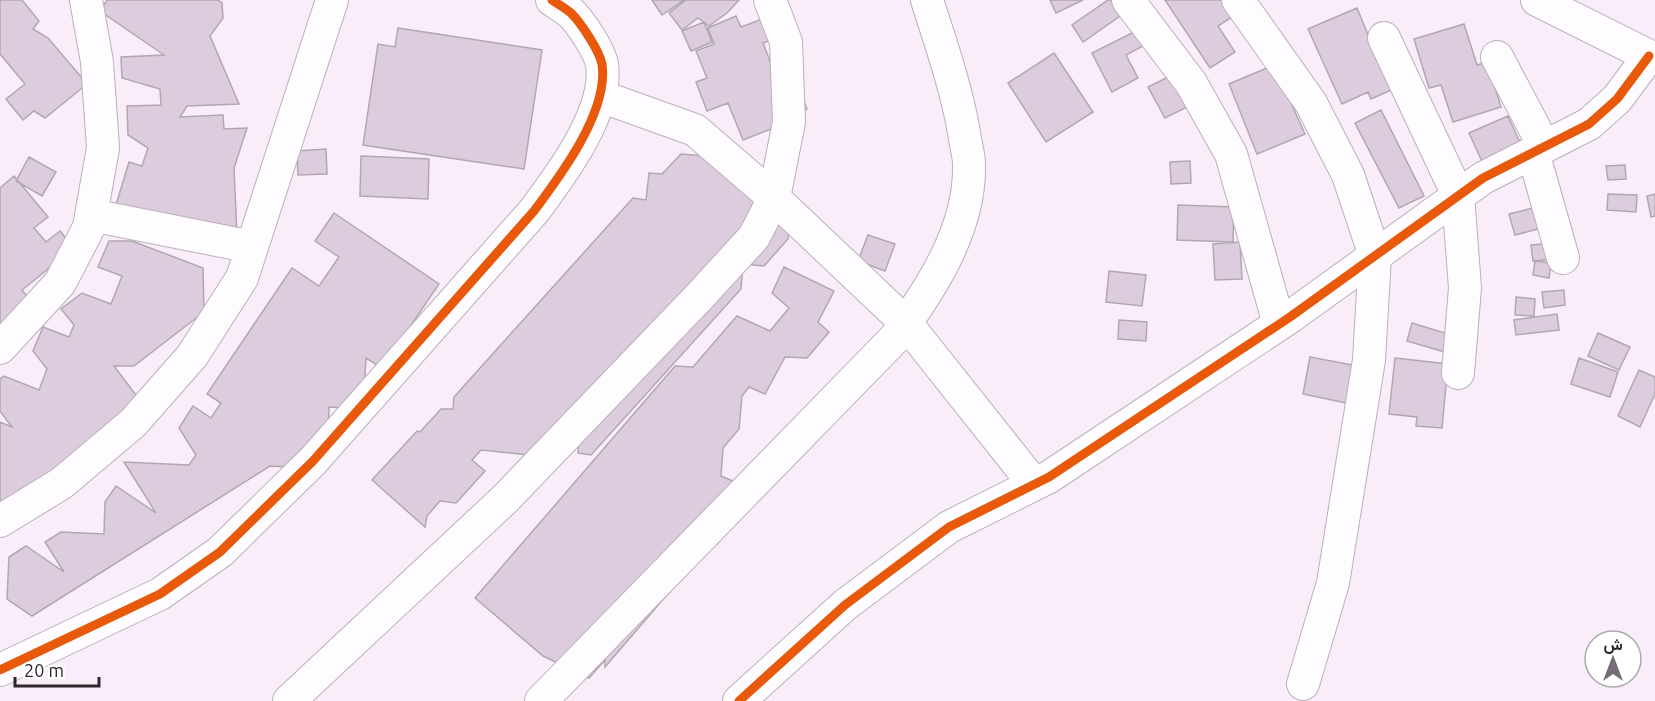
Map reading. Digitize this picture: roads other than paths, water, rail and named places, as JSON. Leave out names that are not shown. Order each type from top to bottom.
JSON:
[{"type":"street","points":[[0,348],[60,283],[89,227],[103,148],[98,62],[86,0]]},
{"type":"street","points":[[0,521],[62,483],[133,423],[192,356],[242,278],[332,0]]},
{"type":"street","points":[[0,670],[160,594],[220,552],[313,461],[534,211],[567,168],[600,96],[602,63],[591,40],[572,14],[552,0]]},
{"type":"street","points":[[289,701],[505,499],[691,306],[754,237],[774,198],[789,122],[786,42],[770,0]]},
{"type":"street","points":[[541,701],[895,338],[919,305],[952,242],[965,203],[969,164],[958,97],[927,0]]},
{"type":"street","points":[[1128,0],[1191,83],[1231,154],[1279,324]]},
{"type":"street","points":[[1238,0],[1311,103],[1348,175],[1375,256],[1369,360],[1333,584],[1303,684]]},
{"type":"street","points":[[739,701],[844,605],[949,527],[1049,477],[1279,324],[1483,178],[1589,124],[1617,99],[1652,57],[1538,0]]},
{"type":"street","points":[[1384,38],[1458,195],[1465,288],[1458,373]]},
{"type":"street","points":[[1497,57],[1539,149],[1563,258]]},
{"type":"street","points":[[600,96],[695,129],[774,198],[906,323],[1034,484]]},
{"type":"street","points":[[91,215],[252,247]]}]
